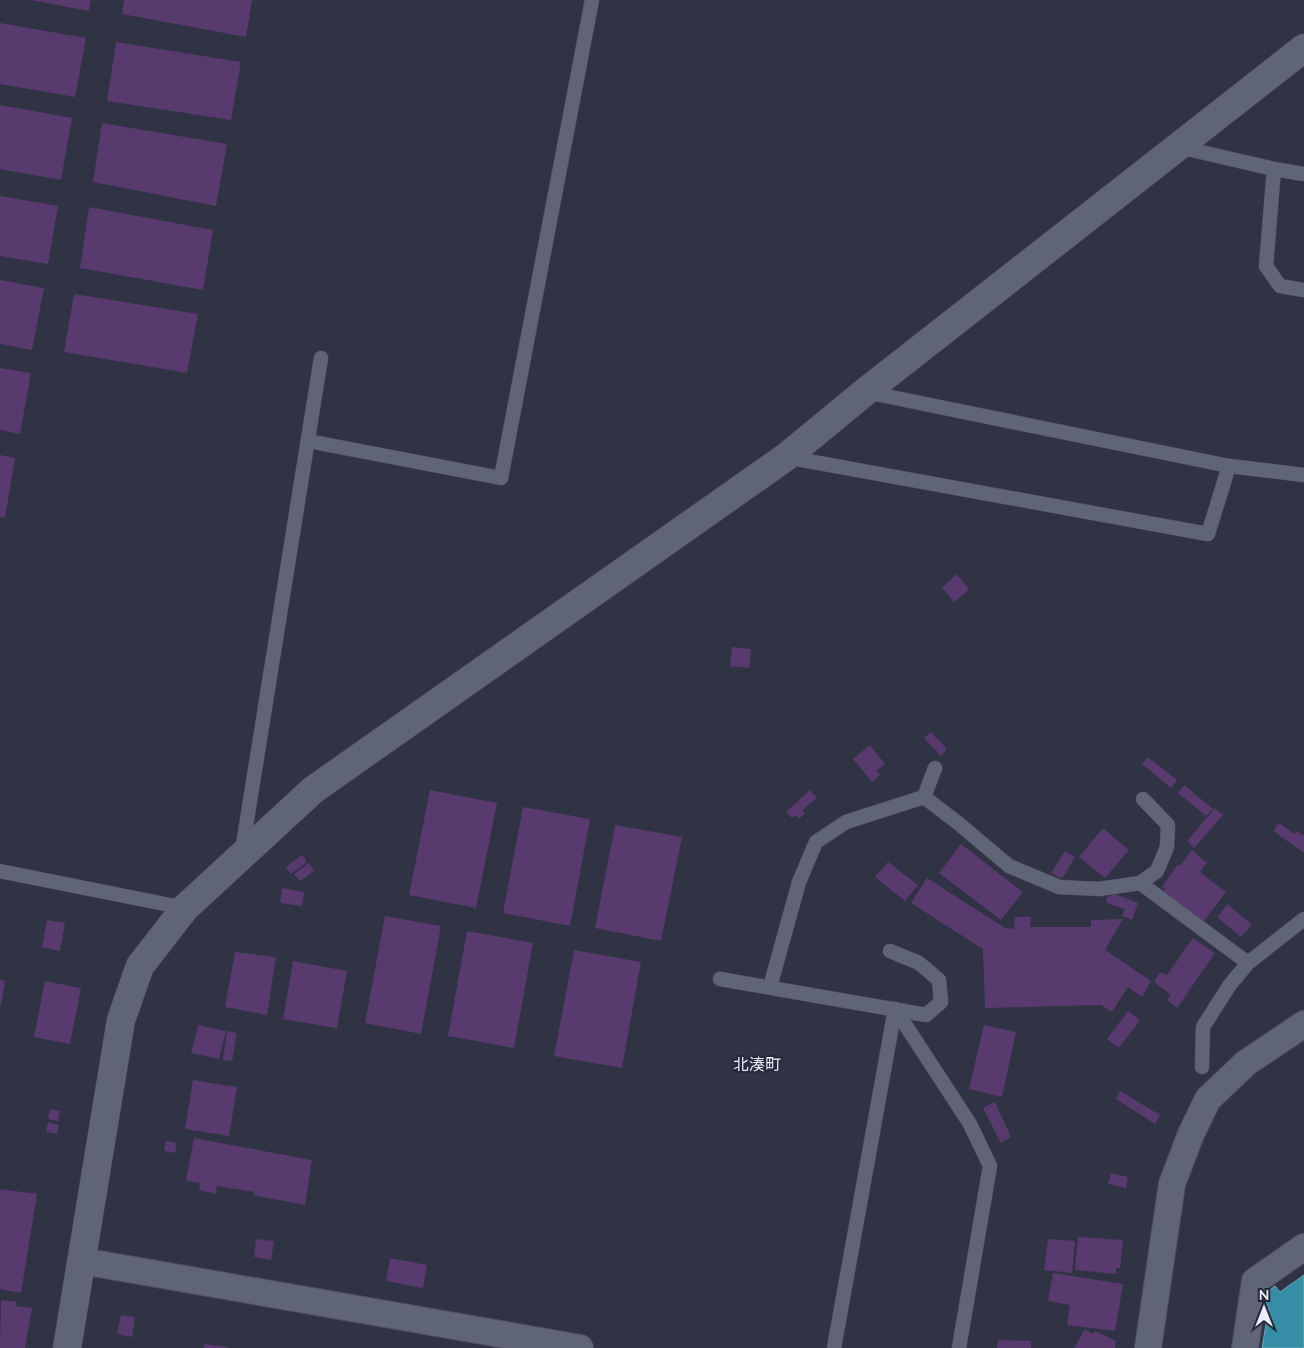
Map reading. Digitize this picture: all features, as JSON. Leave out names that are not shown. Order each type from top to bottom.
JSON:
[{"type":"street","points":[[67,1348],[121,1020],[140,966],[185,908],[313,790],[786,456],[1304,48]]},
{"type":"street","points":[[1148,1348],[1172,1184],[1191,1134],[1208,1099],[1246,1063],[1304,1024]]},
{"type":"street","points":[[1245,1348],[1255,1281],[1304,1248]]},
{"type":"street","points":[[82,1261],[580,1348]]},
{"type":"lane","points":[[308,441],[501,478],[592,0]]},
{"type":"lane","points":[[1179,147],[1304,174]]},
{"type":"lane","points":[[1274,169],[1266,266],[1280,286],[1304,290]]},
{"type":"lane","points":[[241,856],[321,358]]},
{"type":"lane","points":[[866,392],[1229,466],[1304,475]]},
{"type":"lane","points":[[786,456],[1208,534],[1229,466]]},
{"type":"lane","points":[[924,797],[935,768]]},
{"type":"lane","points":[[924,797],[1009,866],[1059,887],[1099,889],[1140,883],[1157,871],[1167,847],[1168,825],[1143,799]]},
{"type":"lane","points":[[770,988],[799,882],[816,842],[846,822],[924,797]]},
{"type":"lane","points":[[0,871],[185,908]]},
{"type":"lane","points":[[1140,883],[1248,963]]},
{"type":"lane","points":[[1202,1067],[1203,1027],[1230,986],[1248,963],[1304,919]]},
{"type":"lane","points":[[720,979],[926,1015],[941,1002],[940,980],[919,963],[890,951]]},
{"type":"lane","points":[[834,1348],[895,1009]]},
{"type":"lane","points":[[895,1009],[970,1124],[990,1166],[959,1348]]},
{"type":"water","points":[[1304,1275],[1304,1348],[1262,1348],[1269,1307],[1259,1298],[1275,1286],[1280,1292]]},
{"type":"building","points":[[31,0],[91,0],[89,11]]},
{"type":"building","points":[[124,0],[252,0],[246,37],[122,14]]},
{"type":"building","points":[[0,23],[86,38],[75,97],[0,84]]},
{"type":"building","points":[[116,42],[241,62],[231,120],[107,101]]},
{"type":"building","points":[[0,105],[72,118],[61,180],[0,169]]},
{"type":"building","points":[[102,123],[227,144],[216,206],[93,182]]},
{"type":"building","points":[[0,196],[58,206],[48,264],[0,256]]},
{"type":"building","points":[[89,207],[213,230],[203,290],[80,268]]},
{"type":"building","points":[[0,280],[44,288],[32,350],[0,344]]},
{"type":"building","points":[[74,294],[198,314],[187,373],[64,352]]},
{"type":"building","points":[[0,368],[31,373],[20,434],[0,430]]},
{"type":"building","points":[[0,455],[15,458],[5,518],[0,517]]},
{"type":"building","points":[[957,574],[969,590],[954,602],[942,587]]},
{"type":"building","points":[[732,647],[751,649],[749,668],[730,666]]},
{"type":"building","points":[[931,732],[947,749],[941,756],[924,738]]},
{"type":"building","points":[[870,745],[885,764],[876,771],[880,775],[872,782],[853,759]]},
{"type":"building","points":[[1148,757],[1177,780],[1171,788],[1142,764]]},
{"type":"building","points":[[1184,785],[1213,809],[1206,816],[1178,793]]},
{"type":"building","points":[[430,790],[497,803],[476,908],[409,895]]},
{"type":"building","points":[[810,790],[817,798],[802,810],[805,813],[799,819],[796,815],[792,818],[786,812]]},
{"type":"building","points":[[523,807],[590,819],[570,926],[503,913]]},
{"type":"building","points":[[1215,808],[1223,815],[1194,848],[1187,841]]},
{"type":"building","points":[[1279,823],[1295,834],[1297,831],[1304,836],[1304,853],[1273,831]]},
{"type":"building","points":[[615,825],[682,837],[661,941],[595,928]]},
{"type":"building","points":[[1103,828],[1129,850],[1105,878],[1079,857]]},
{"type":"building","points":[[961,844],[1023,892],[1001,920],[939,873]]},
{"type":"building","points":[[1192,850],[1207,863],[1200,872],[1226,892],[1203,922],[1163,891],[1165,888],[1162,887],[1178,864],[1180,866]]},
{"type":"building","points":[[1065,851],[1075,857],[1062,879],[1051,873]]},
{"type":"building","points":[[302,855],[307,862],[291,874],[286,867]]},
{"type":"building","points":[[888,862],[918,885],[905,901],[875,877]]},
{"type":"building","points":[[309,863],[314,871],[300,881],[294,874]]},
{"type":"building","points":[[927,878],[1005,928],[1014,929],[1015,917],[1031,917],[1030,927],[1091,927],[1091,920],[1123,919],[1105,950],[1151,981],[1142,997],[1128,987],[1112,1012],[1101,1005],[985,1008],[983,949],[911,903]]},
{"type":"building","points":[[282,888],[304,892],[302,906],[280,903]]},
{"type":"building","points":[[1115,894],[1138,903],[1132,920],[1122,916],[1125,909],[1106,903],[1107,897]]},
{"type":"building","points":[[1228,904],[1252,925],[1241,937],[1217,917]]},
{"type":"building","points":[[385,916],[441,926],[421,1034],[365,1023]]},
{"type":"building","points":[[47,920],[65,923],[60,951],[42,947]]},
{"type":"building","points":[[467,931],[533,943],[514,1048],[448,1036]]},
{"type":"building","points":[[1193,938],[1215,953],[1177,1008],[1167,1000],[1171,995],[1154,982],[1160,972],[1167,975]]},
{"type":"building","points":[[574,950],[641,962],[622,1068],[554,1056]]},
{"type":"building","points":[[235,952],[276,957],[267,1015],[225,1007]]},
{"type":"building","points":[[293,961],[347,971],[337,1028],[283,1019]]},
{"type":"building","points":[[0,980],[5,981],[1,1006],[0,1006]]},
{"type":"building","points":[[45,981],[81,988],[70,1044],[34,1037]]},
{"type":"building","points":[[1128,1011],[1140,1020],[1119,1048],[1107,1039]]},
{"type":"building","points":[[198,1025],[226,1031],[219,1059],[191,1053]]},
{"type":"building","points":[[984,1025],[1016,1032],[1002,1097],[969,1089]]},
{"type":"building","points":[[227,1031],[237,1033],[232,1061],[223,1060]]},
{"type":"building","points":[[193,1080],[237,1087],[229,1136],[185,1129]]},
{"type":"building","points":[[1120,1091],[1160,1115],[1155,1124],[1116,1099]]},
{"type":"building","points":[[995,1102],[1011,1137],[1001,1143],[983,1108]]},
{"type":"building","points":[[50,1109],[60,1111],[58,1121],[48,1119]]},
{"type":"building","points":[[48,1122],[59,1125],[57,1134],[46,1132]]},
{"type":"building","points":[[194,1138],[312,1160],[305,1205],[253,1195],[254,1192],[217,1186],[216,1194],[199,1190],[200,1183],[186,1181]]},
{"type":"building","points":[[166,1141],[177,1143],[175,1153],[164,1151]]},
{"type":"building","points":[[1111,1173],[1128,1177],[1126,1188],[1108,1184]]},
{"type":"building","points":[[0,1189],[37,1194],[21,1293],[0,1289]]},
{"type":"building","points":[[1078,1237],[1123,1240],[1120,1268],[1116,1268],[1116,1274],[1075,1270]]},
{"type":"building","points":[[256,1239],[274,1241],[271,1260],[254,1257]]},
{"type":"building","points":[[1048,1239],[1075,1241],[1072,1273],[1044,1270]]},
{"type":"building","points":[[390,1258],[427,1265],[423,1288],[386,1281]]},
{"type":"building","points":[[1053,1273],[1123,1284],[1115,1331],[1067,1325],[1070,1305],[1048,1301]]},
{"type":"building","points":[[1,1300],[17,1302],[16,1306],[32,1308],[25,1348],[0,1348]]},
{"type":"building","points":[[121,1315],[135,1317],[132,1337],[117,1334]]},
{"type":"building","points":[[1085,1329],[1093,1334],[1095,1331],[1116,1341],[1115,1348],[1074,1348]]},
{"type":"building","points":[[998,1340],[1031,1341],[1031,1348],[997,1348]]},
{"type":"building","points":[[204,1344],[228,1347],[228,1348],[204,1348]]},
{"type":"district","name":"北湊町","points":[[757,1064]]}]
